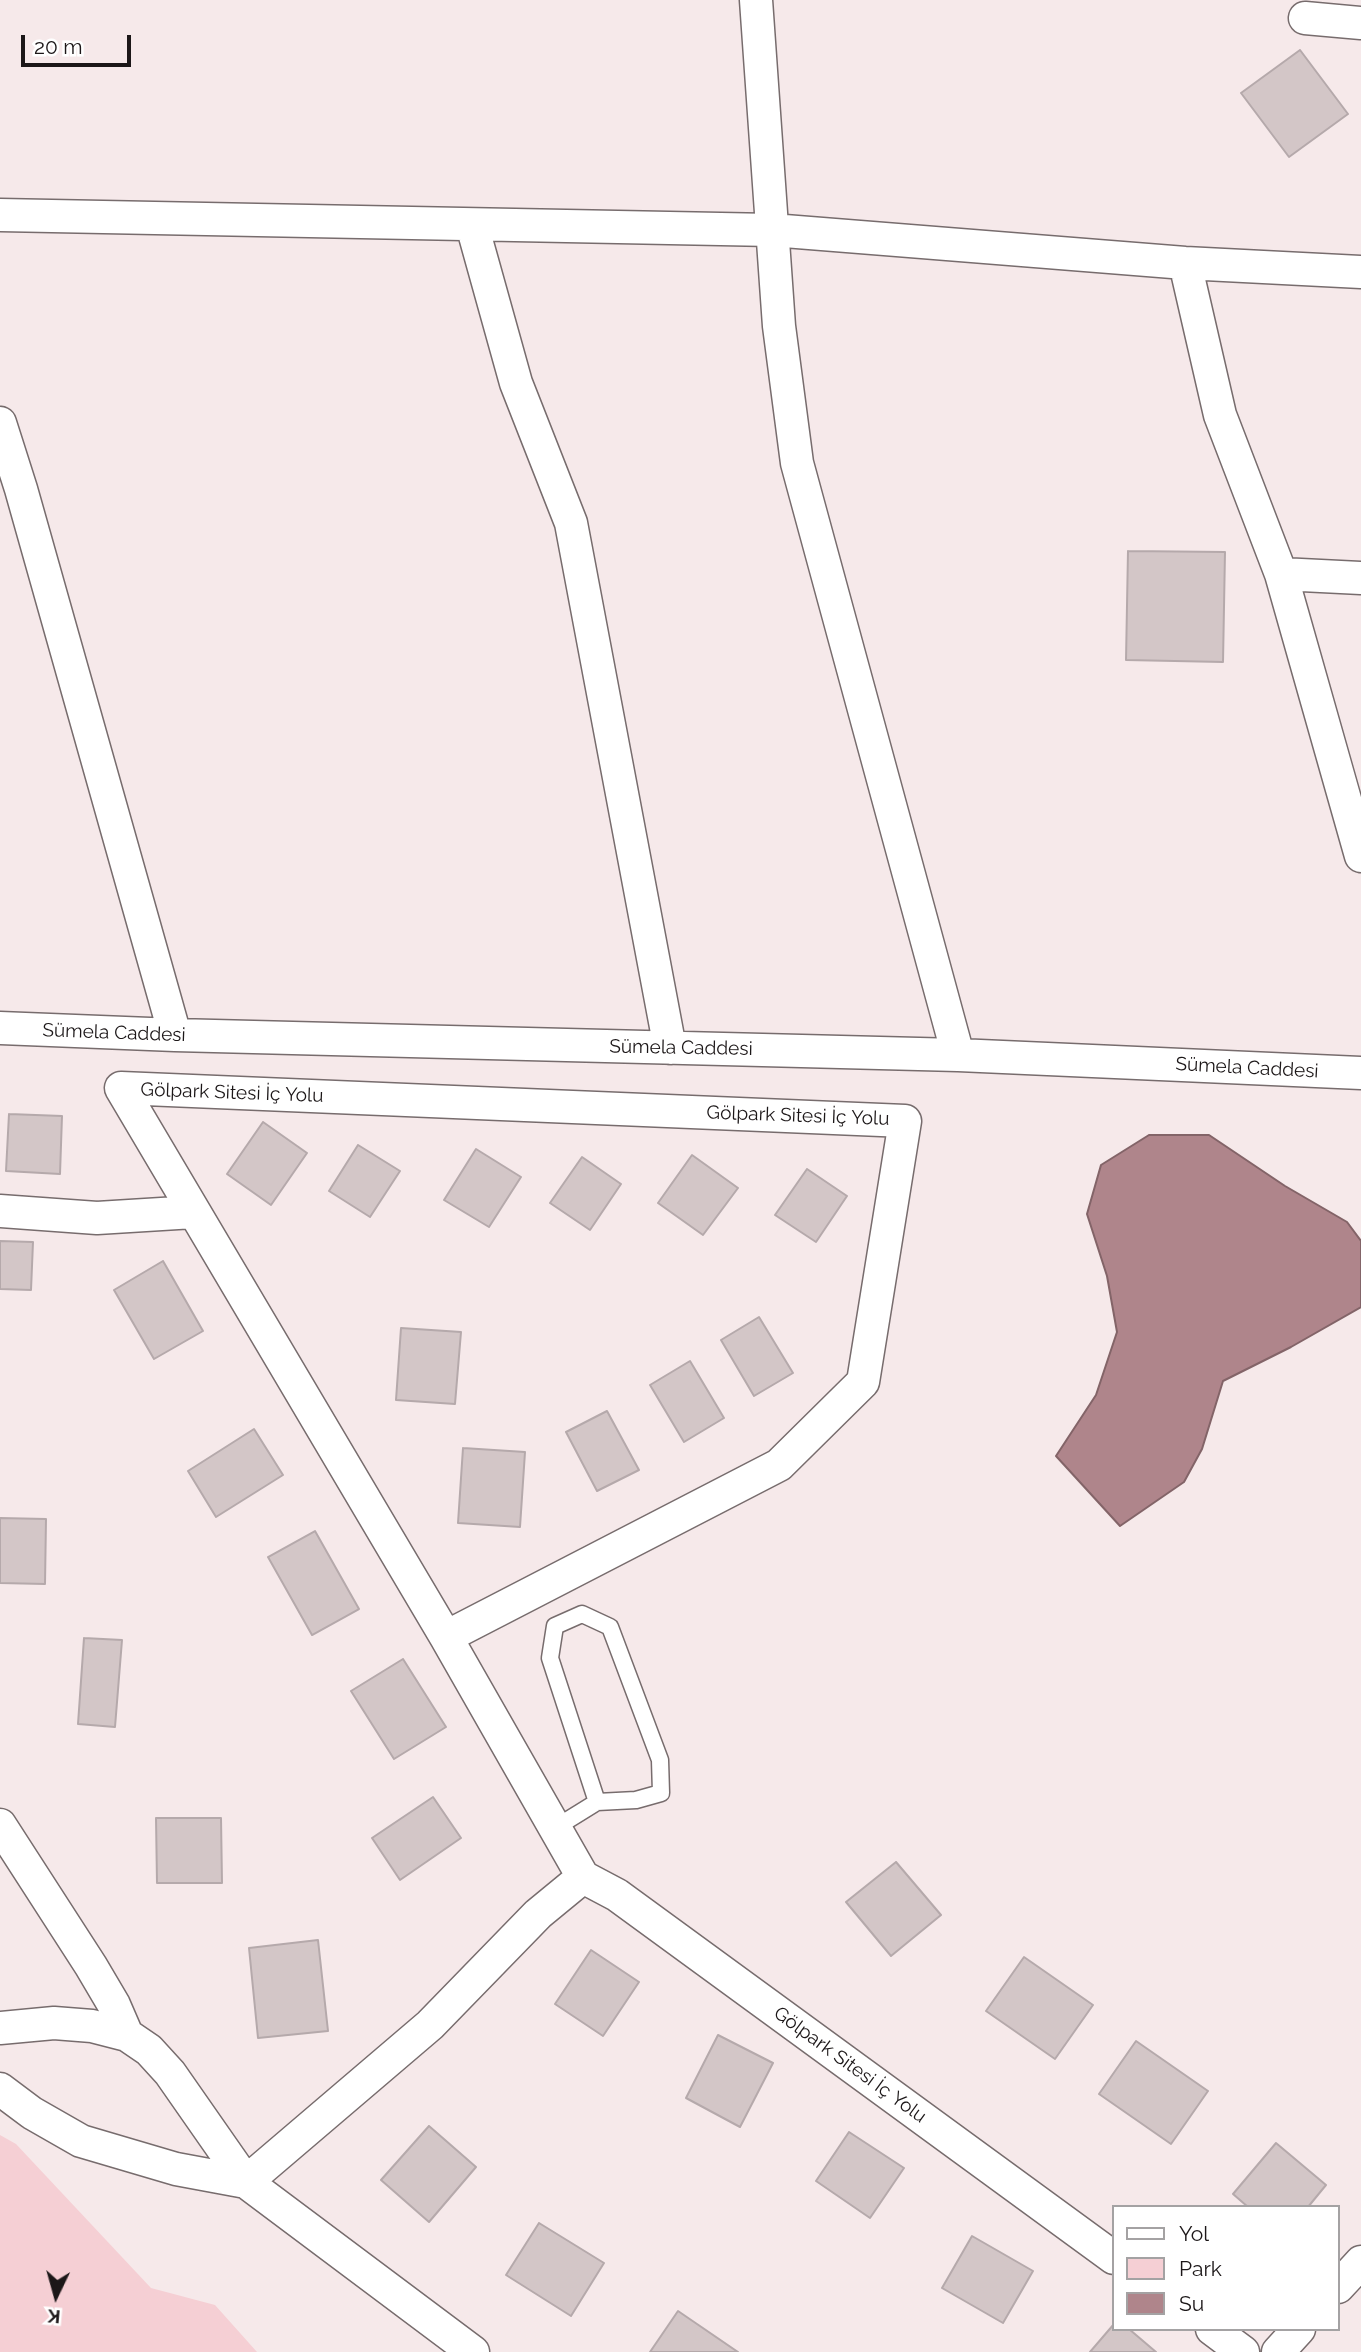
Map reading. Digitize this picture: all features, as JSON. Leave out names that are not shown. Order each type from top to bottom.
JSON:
[{"type":"street","points":[[756,0],[779,326],[797,463],[958,1055]]},
{"type":"street","points":[[1305,18],[1361,23]]},
{"type":"street","points":[[0,215],[772,230],[1185,262],[1361,272]]},
{"type":"street","points":[[472,225],[516,383],[571,523],[670,1048]]},
{"type":"street","points":[[1185,262],[1220,415],[1281,575],[1361,856]]},
{"type":"street","points":[[0,423],[175,1035]]},
{"type":"street","points":[[1281,575],[1361,578]]},
{"type":"street","name":"Sümela Caddesi","points":[[0,1028],[958,1055],[1361,1073]]},
{"type":"street","name":"Gölpark Sitesi İç Yolu","points":[[446,1637],[779,1465],[863,1382],[905,1121],[121,1088],[446,1637],[583,1877],[617,1895],[1112,2257]]},
{"type":"street","points":[[0,1211],[97,1218],[194,1212]]},
{"type":"street","points":[[0,1825],[91,1966],[114,2005],[127,2035]]},
{"type":"street","points":[[246,2182],[430,2025],[538,1913],[583,1877]]},
{"type":"street","points":[[0,2028],[54,2023],[92,2026],[127,2035],[149,2050],[170,2073],[246,2182],[473,2352]]},
{"type":"street","points":[[0,2089],[32,2113],[81,2141],[176,2169],[246,2182]]},
{"type":"street","points":[[1340,2285],[1361,2262]]},
{"type":"street","points":[[1215,2331],[1243,2352]]},
{"type":"street","points":[[1278,2352],[1297,2331]]},
{"type":"lane","points":[[555,1828],[597,1802],[636,1800],[661,1793],[660,1760],[610,1627],[582,1614],[555,1626],[550,1658],[597,1802]]},
{"type":"green space","points":[[0,2135],[16,2144],[151,2288],[215,2305],[257,2352],[0,2352]]},
{"type":"water","points":[[1149,1135],[1209,1135],[1285,1186],[1347,1222],[1361,1241],[1361,1307],[1291,1347],[1223,1381],[1202,1449],[1184,1482],[1120,1526],[1056,1456],[1096,1395],[1117,1332],[1107,1276],[1087,1214],[1101,1165]]},
{"type":"building","points":[[1300,50],[1348,114],[1289,157],[1241,93]]},
{"type":"building","points":[[1128,551],[1225,552],[1223,662],[1126,660]]},
{"type":"building","points":[[9,1114],[62,1116],[60,1174],[6,1171]]},
{"type":"building","points":[[263,1122],[307,1153],[271,1205],[227,1174]]},
{"type":"building","points":[[358,1145],[400,1171],[370,1217],[329,1191]]},
{"type":"building","points":[[476,1149],[521,1177],[489,1227],[444,1200]]},
{"type":"building","points":[[692,1155],[738,1188],[703,1235],[658,1203]]},
{"type":"building","points":[[582,1157],[621,1184],[590,1230],[550,1203]]},
{"type":"building","points":[[807,1169],[847,1196],[816,1242],[775,1215]]},
{"type":"building","points":[[0,1241],[33,1242],[31,1290],[0,1289]]},
{"type":"building","points":[[163,1261],[203,1331],[154,1359],[114,1290]]},
{"type":"building","points":[[759,1317],[793,1373],[754,1396],[721,1340]]},
{"type":"building","points":[[401,1328],[461,1332],[455,1404],[396,1400]]},
{"type":"building","points":[[690,1361],[724,1418],[684,1442],[650,1385]]},
{"type":"building","points":[[607,1411],[639,1470],[597,1491],[566,1432]]},
{"type":"building","points":[[254,1429],[283,1475],[216,1517],[188,1471]]},
{"type":"building","points":[[463,1448],[525,1452],[520,1527],[458,1523]]},
{"type":"building","points":[[0,1518],[46,1519],[45,1584],[0,1583]]},
{"type":"building","points":[[315,1531],[359,1609],[312,1635],[268,1557]]},
{"type":"building","points":[[84,1638],[122,1640],[115,1727],[78,1724]]},
{"type":"building","points":[[403,1659],[446,1727],[394,1759],[351,1691]]},
{"type":"building","points":[[433,1797],[461,1838],[400,1880],[372,1838]]},
{"type":"building","points":[[156,1818],[221,1818],[222,1883],[157,1883]]},
{"type":"building","points":[[896,1862],[941,1915],[891,1956],[846,1902]]},
{"type":"building","points":[[318,1940],[328,2031],[258,2038],[249,1948]]},
{"type":"building","points":[[591,1950],[639,1982],[603,2036],[555,2004]]},
{"type":"building","points":[[1024,1957],[1093,2005],[1055,2059],[986,2011]]},
{"type":"building","points":[[718,2035],[773,2063],[740,2127],[686,2098]]},
{"type":"building","points":[[1136,2041],[1208,2091],[1171,2144],[1099,2094]]},
{"type":"building","points":[[429,2126],[476,2167],[429,2222],[381,2180]]},
{"type":"building","points":[[849,2132],[904,2168],[870,2218],[816,2181]]},
{"type":"building","points":[[1276,2143],[1326,2185],[1310,2205],[1246,2205],[1233,2194]]},
{"type":"building","points":[[539,2223],[604,2263],[571,2316],[506,2275]]},
{"type":"building","points":[[972,2236],[1033,2271],[1003,2323],[942,2288]]},
{"type":"building","points":[[678,2311],[738,2352],[650,2352]]},
{"type":"building","points":[[1112,2326],[1112,2331],[1131,2331],[1156,2352],[1090,2352]]}]
